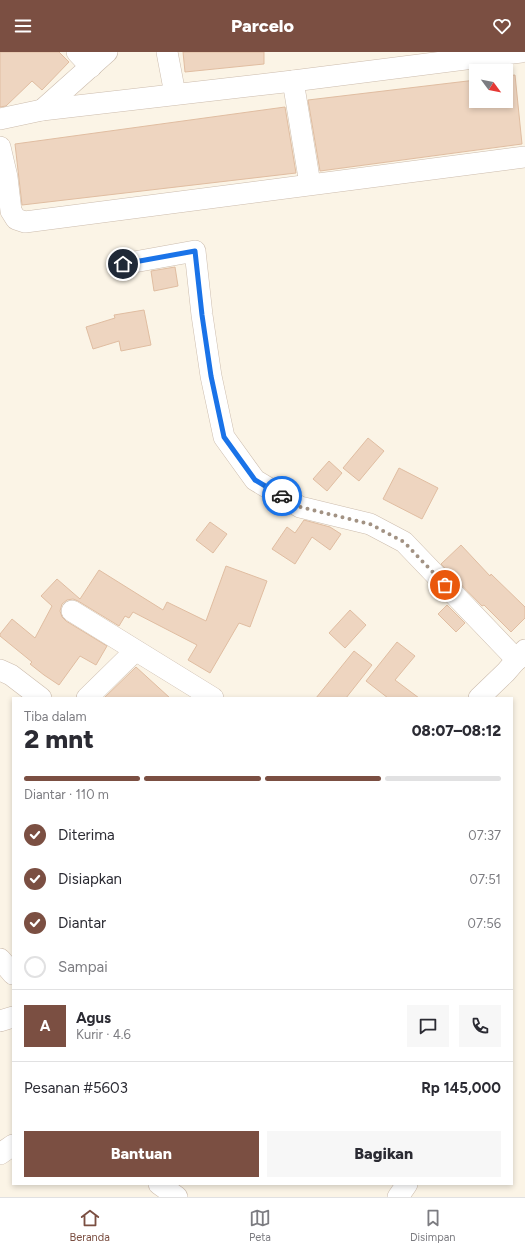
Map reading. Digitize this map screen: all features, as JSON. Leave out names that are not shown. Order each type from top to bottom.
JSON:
[{"type":"street","points":[[77,52],[91,67]]},
{"type":"street","points":[[42,110],[107,52]]},
{"type":"street","points":[[167,52],[175,94]]},
{"type":"street","points":[[0,119],[42,110],[293,81],[521,52]]},
{"type":"street","points":[[293,81],[310,184]]},
{"type":"street","points":[[0,146],[7,177],[11,211],[16,219],[25,222],[525,157]]},
{"type":"street","points":[[123,264],[195,251],[211,376],[224,437],[255,480],[300,507],[370,524],[404,542],[521,655],[480,697]]},
{"type":"street","points":[[72,611],[211,697]]},
{"type":"street","points":[[88,697],[135,651]]},
{"type":"street","points":[[0,670],[11,675],[40,697]]},
{"type":"street","points":[[0,959],[12,973]]},
{"type":"street","points":[[0,1021],[12,1017]]},
{"type":"street","points":[[0,1154],[12,1146]]},
{"type":"street","points":[[398,1197],[407,1185]]},
{"type":"building","points":[[0,52],[59,52],[69,62],[42,90],[32,81],[6,106],[0,107]]},
{"type":"building","points":[[183,52],[264,52],[264,64],[185,72]]},
{"type":"building","points":[[513,75],[515,75],[522,144],[320,171],[308,100],[469,81],[469,108],[513,108]]},
{"type":"building","points":[[285,107],[296,173],[22,205],[15,144]]},
{"type":"building","points":[[175,267],[178,286],[154,291],[151,271]]},
{"type":"building","points":[[144,310],[151,345],[121,351],[119,341],[93,349],[86,327],[115,318],[114,315]]},
{"type":"building","points":[[368,438],[384,451],[359,481],[343,468]]},
{"type":"building","points":[[329,461],[342,473],[327,491],[313,479]]},
{"type":"building","points":[[399,468],[438,488],[422,519],[383,499]]},
{"type":"building","points":[[304,520],[330,527],[341,534],[330,550],[312,537],[295,564],[272,549],[287,527],[295,533]]},
{"type":"building","points":[[210,522],[227,534],[213,553],[196,540]]},
{"type":"building","points":[[461,545],[490,576],[491,574],[525,607],[525,618],[511,632],[484,605],[482,606],[441,564]]},
{"type":"building","points":[[226,566],[267,581],[250,627],[239,623],[210,673],[188,660],[197,645],[133,612],[129,618],[125,616],[119,626],[73,599],[67,600],[62,604],[60,611],[62,617],[107,646],[96,665],[80,656],[59,685],[30,664],[32,662],[0,636],[12,619],[35,638],[52,606],[41,596],[57,579],[80,599],[99,570],[163,610],[167,602],[206,621]]},
{"type":"building","points":[[447,605],[465,623],[456,632],[438,614]]},
{"type":"building","points":[[350,610],[366,625],[345,648],[329,633]]},
{"type":"building","points":[[397,642],[415,656],[395,680],[418,697],[387,697],[366,681]]},
{"type":"building","points":[[354,651],[372,665],[347,697],[317,697]]},
{"type":"building","points":[[136,667],[169,697],[105,697]]},
{"type":"way so far","points":[[282,496],[300,507],[370,524],[404,542],[445,585]]},
{"type":"route","points":[[123,264],[195,251],[211,376],[224,437],[255,480],[282,496]]}]
